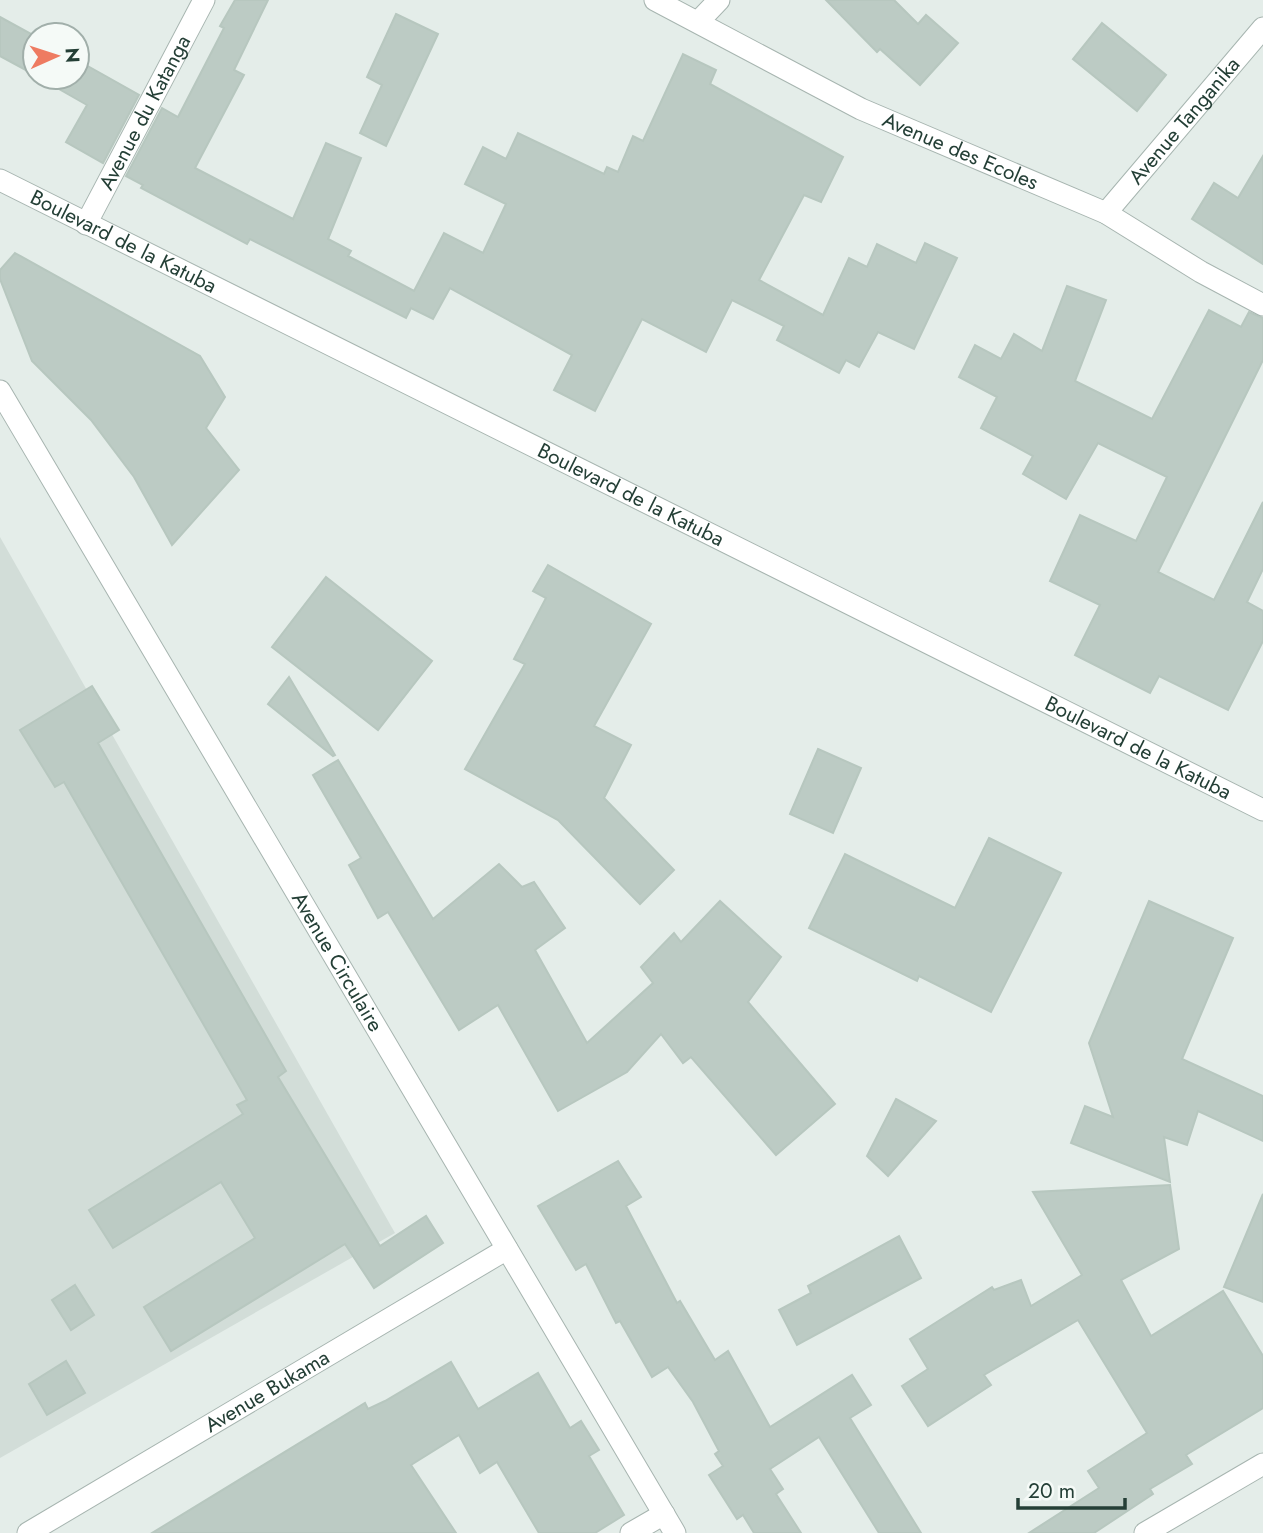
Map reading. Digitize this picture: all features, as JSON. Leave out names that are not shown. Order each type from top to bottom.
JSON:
[{"type":"street","name":"Avenue du Katanga","points":[[86,224],[204,0]]},
{"type":"street","name":"Avenue des Ecoles","points":[[654,0],[699,21],[862,109],[1106,213],[1263,305]]},
{"type":"street","points":[[699,21],[719,0]]},
{"type":"street","name":"Avenue Tanganika","points":[[1106,213],[1263,29]]},
{"type":"street","name":"Boulevard de la Katuba","points":[[0,180],[1263,810]]},
{"type":"street","name":"Avenue Circulaire","points":[[0,391],[675,1533]]},
{"type":"street","name":"Avenue Bukama","points":[[28,1533],[507,1249]]},
{"type":"street","points":[[1145,1533],[1263,1464]]},
{"type":"street","points":[[631,1533],[664,1514]]},
{"type":"shaded area","points":[[0,537],[395,1233],[0,1458]]},
{"type":"building","points":[[235,0],[268,0],[234,70],[244,75],[195,168],[293,219],[326,143],[361,158],[328,239],[351,251],[348,256],[414,291],[444,233],[483,253],[506,204],[465,184],[483,147],[506,159],[518,133],[604,174],[607,167],[618,172],[633,136],[643,141],[683,54],[716,70],[710,84],[843,157],[821,202],[804,195],[759,280],[823,315],[849,258],[867,267],[877,244],[916,263],[925,243],[957,258],[914,349],[878,332],[859,367],[846,360],[839,373],[777,340],[784,326],[732,300],[706,352],[642,319],[595,411],[554,390],[572,355],[450,288],[433,319],[411,308],[406,318],[250,239],[247,244],[141,188],[143,185],[126,176],[162,108],[178,117],[224,28],[220,26]]},
{"type":"building","points":[[826,0],[894,0],[918,24],[926,15],[958,43],[920,85],[880,49],[877,52]]},
{"type":"building","points":[[396,14],[438,34],[386,146],[360,133],[382,85],[367,77]]},
{"type":"building","points":[[0,17],[21,28],[21,67],[0,56]]},
{"type":"building","points":[[1102,23],[1166,75],[1137,111],[1073,59]]},
{"type":"building","points":[[91,68],[139,95],[103,163],[66,142],[87,105],[62,91],[91,91]]},
{"type":"building","points":[[1263,156],[1263,264],[1192,219],[1214,183],[1238,198]]},
{"type":"building","points":[[15,253],[200,356],[225,397],[206,428],[239,470],[172,545],[134,477],[91,420],[32,361],[0,279],[0,270]]},
{"type":"building","points":[[1067,286],[1106,300],[1075,381],[1152,419],[1209,310],[1241,327],[1249,312],[1263,318],[1263,360],[1158,572],[1214,600],[1263,502],[1263,569],[1247,602],[1263,611],[1263,641],[1228,710],[1159,676],[1150,693],[1075,655],[1100,605],[1050,581],[1080,515],[1136,541],[1167,477],[1098,443],[1066,499],[1023,474],[1033,456],[981,428],[997,397],[959,377],[975,345],[1001,359],[1014,334],[1042,351]]},
{"type":"building","points":[[548,565],[651,624],[594,726],[631,745],[604,798],[674,870],[640,904],[558,820],[465,769],[525,664],[514,659],[546,598],[533,591]]},
{"type":"building","points":[[326,577],[432,661],[378,730],[272,647]]},
{"type":"building","points":[[289,677],[335,755],[268,704]]},
{"type":"building","points":[[92,686],[119,730],[98,743],[286,1071],[278,1077],[380,1246],[426,1216],[443,1243],[374,1288],[345,1244],[171,1351],[144,1307],[255,1238],[221,1182],[113,1248],[89,1210],[243,1114],[237,1105],[247,1100],[64,782],[55,787],[20,730]]},
{"type":"building","points":[[818,749],[861,768],[833,833],[790,814]]},
{"type":"building","points":[[338,760],[433,919],[499,864],[522,887],[534,882],[565,928],[535,950],[587,1043],[653,983],[641,967],[674,933],[681,942],[720,901],[781,957],[748,1002],[835,1104],[776,1155],[691,1057],[683,1063],[661,1034],[627,1072],[558,1111],[498,1005],[459,1030],[388,912],[378,918],[349,865],[361,858],[313,775]]},
{"type":"building","points":[[989,838],[1061,873],[991,1012],[919,976],[917,981],[809,928],[845,854],[955,908]]},
{"type":"building","points":[[1149,901],[1233,938],[1182,1059],[1263,1096],[1263,1141],[1198,1111],[1187,1145],[1164,1137],[1170,1182],[1071,1143],[1085,1106],[1113,1117],[1089,1043]]},
{"type":"building","points":[[896,1099],[936,1121],[888,1176],[867,1156]]},
{"type":"building","points":[[618,1161],[641,1197],[626,1206],[677,1303],[680,1301],[715,1360],[728,1351],[770,1427],[852,1375],[871,1405],[850,1418],[921,1533],[879,1533],[819,1437],[770,1469],[783,1489],[776,1494],[801,1533],[754,1533],[743,1515],[737,1519],[709,1475],[723,1466],[715,1454],[719,1451],[693,1402],[668,1367],[652,1377],[620,1321],[616,1323],[586,1264],[576,1270],[538,1206]]},
{"type":"building","points":[[1170,1185],[1179,1249],[1121,1280],[1151,1336],[1223,1291],[1263,1356],[1263,1408],[1186,1455],[1192,1464],[1150,1489],[1153,1494],[1094,1533],[1029,1533],[1099,1488],[1088,1471],[1147,1433],[1078,1320],[984,1375],[991,1385],[928,1426],[902,1386],[928,1369],[910,1339],[992,1287],[994,1290],[1021,1280],[1031,1306],[1082,1275],[1033,1192]]},
{"type":"building","points":[[1263,1194],[1263,1302],[1224,1287]]},
{"type":"building","points":[[899,1236],[921,1278],[797,1345],[779,1310],[811,1293],[808,1286]]},
{"type":"building","points":[[75,1285],[94,1315],[71,1330],[52,1300]]},
{"type":"building","points":[[66,1361],[85,1393],[47,1415],[29,1384]]},
{"type":"building","points":[[451,1362],[478,1409],[538,1373],[570,1428],[581,1421],[599,1450],[589,1456],[624,1515],[595,1533],[539,1533],[497,1462],[480,1473],[459,1435],[411,1465],[456,1533],[152,1533],[365,1403],[368,1409],[385,1401]]}]
